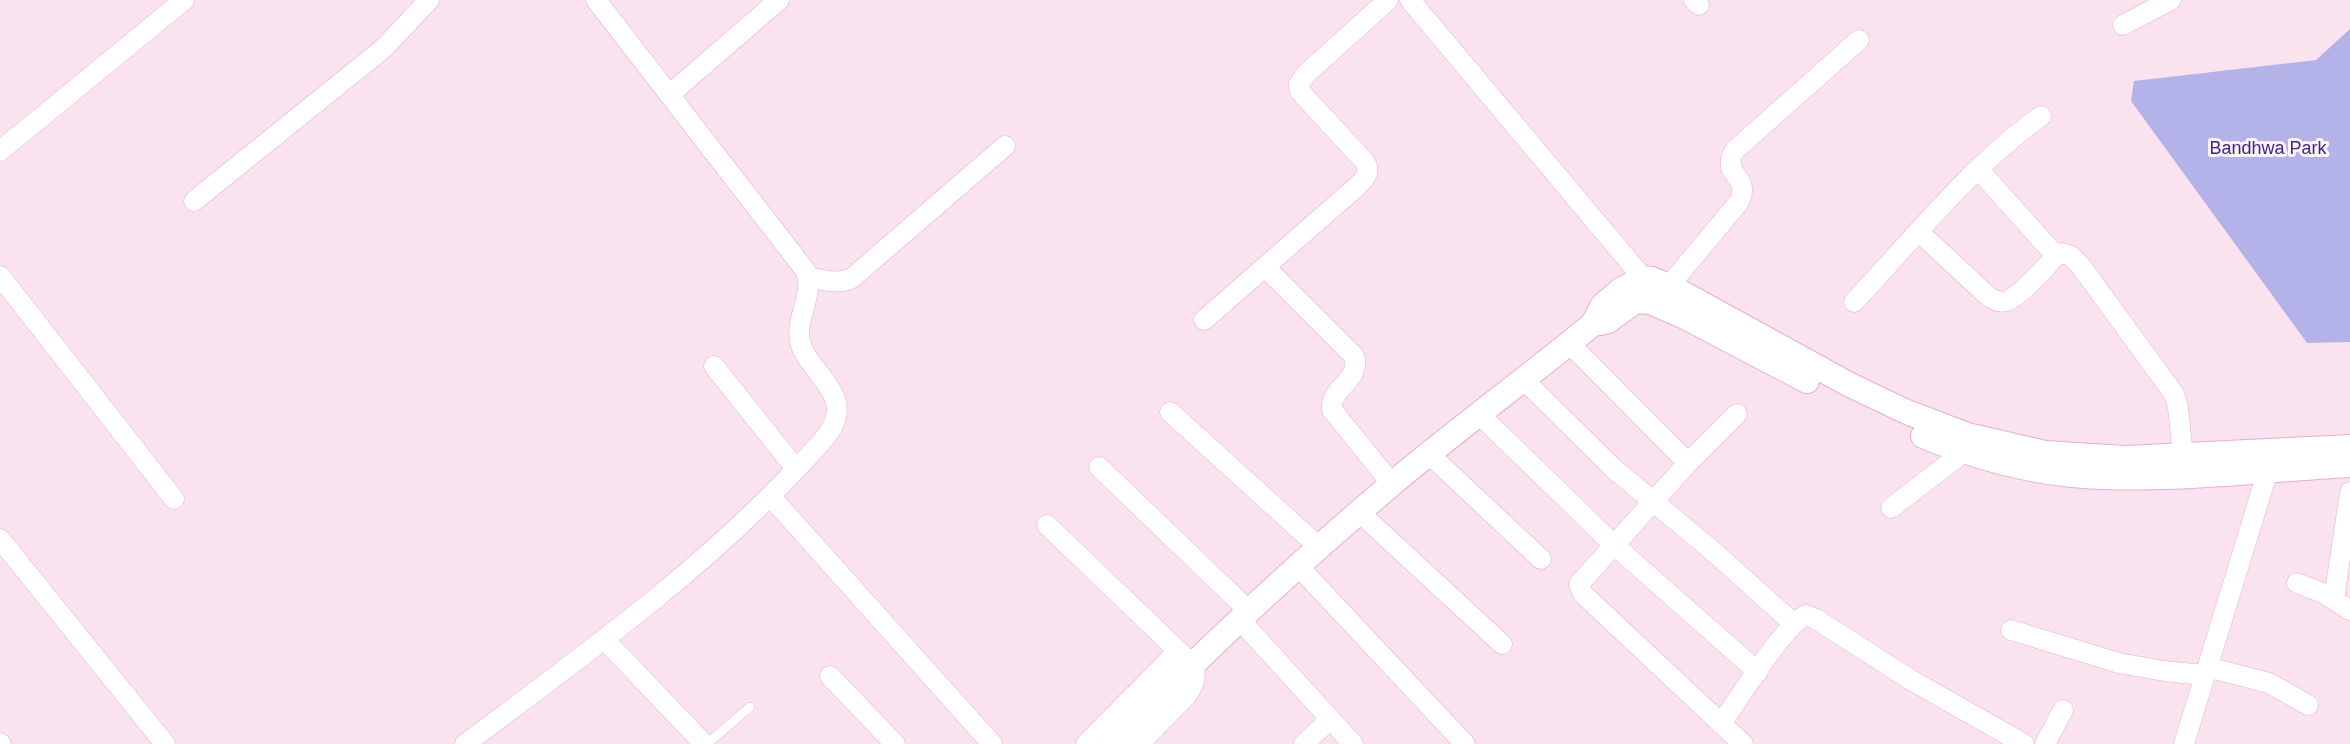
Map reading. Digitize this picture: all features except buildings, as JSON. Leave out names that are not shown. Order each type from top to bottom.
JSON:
[{"type":"street","points":[[0,151],[184,0]]},
{"type":"street","points":[[194,201],[384,48],[429,0]]},
{"type":"street","points":[[465,744],[604,639],[678,578],[771,496],[819,444],[836,418],[837,405],[831,392],[805,353],[800,340],[809,277],[596,0]]},
{"type":"street","points":[[669,95],[779,0]]},
{"type":"street","points":[[1204,320],[1353,190],[1368,174],[1369,168],[1365,162],[1305,97],[1300,91],[1299,84],[1307,73],[1388,0]]},
{"type":"street","points":[[1410,0],[1643,278]]},
{"type":"street","points":[[2123,25],[2171,0]]},
{"type":"street","points":[[1593,324],[1608,321],[1636,301],[1663,295],[1739,202],[1743,193],[1742,184],[1730,166],[1730,158],[1735,150],[1859,40]]},
{"type":"street","points":[[1854,302],[1979,170],[2041,116]]},
{"type":"street","points":[[809,277],[835,282],[844,282],[852,278],[1005,146]]},
{"type":"street","points":[[1979,170],[2056,256]]},
{"type":"street","points":[[1919,232],[1997,302],[2006,301],[2014,296],[2056,256],[2063,253],[2071,256],[2080,265],[2174,394],[2178,407],[2183,456]]},
{"type":"street","points":[[1265,267],[1354,356],[1357,364],[1356,370],[1333,398],[1332,410],[1392,484]]},
{"type":"street","points":[[0,276],[174,499]]},
{"type":"street","points":[[1086,744],[1186,658],[1245,617],[1392,484],[1593,324],[1602,306],[1610,299],[1627,285],[1643,278],[1652,279],[1663,295],[1870,413],[1965,452],[2028,468],[2073,475],[2140,477],[2272,460],[2350,447]]},
{"type":"street","points":[[1663,295],[1939,426],[2008,446],[2045,453],[2125,458],[2183,456],[2350,465]]},
{"type":"street","points":[[1569,344],[1688,463]]},
{"type":"street","points":[[714,366],[796,469]]},
{"type":"street","points":[[1524,380],[1613,468],[1714,552],[1794,624]]},
{"type":"street","points":[[1170,412],[1320,548]]},
{"type":"street","points":[[1479,414],[1614,544],[1758,672]]},
{"type":"street","points":[[1737,414],[1688,463],[1583,578],[1579,589],[1743,744]]},
{"type":"street","points":[[1891,508],[1965,452]]},
{"type":"street","points":[[1429,454],[1540,559]]},
{"type":"street","points":[[2184,744],[2272,460]]},
{"type":"street","points":[[1099,467],[1245,617],[1353,744]]},
{"type":"street","points":[[2297,583],[2342,604],[2350,492]]},
{"type":"street","points":[[771,496],[992,744]]},
{"type":"street","points":[[1360,513],[1502,644]]},
{"type":"street","points":[[1047,525],[1186,658],[1196,675],[1194,686],[1187,695],[1139,744]]},
{"type":"street","points":[[0,539],[165,744]]},
{"type":"street","points":[[1299,567],[1465,744]]},
{"type":"street","points":[[1721,724],[1794,624],[1806,615],[1816,619],[1921,686],[2024,744]]},
{"type":"street","points":[[2011,630],[2119,663],[2164,671],[2205,671],[2269,683],[2308,705]]},
{"type":"street","points":[[604,639],[705,744]]},
{"type":"street","points":[[1113,744],[1164,692],[1186,658]]},
{"type":"street","points":[[830,676],[881,740]]},
{"type":"street","points":[[2045,744],[2063,710]]},
{"type":"street","points":[[1304,744],[1330,719]]},
{"type":"lane","points":[[705,744],[750,707]]},
{"type":"green space","name":"Bandhwa Park","points":[[2350,29],[2350,342],[2307,343],[2131,101],[2134,81],[2316,60]]}]
